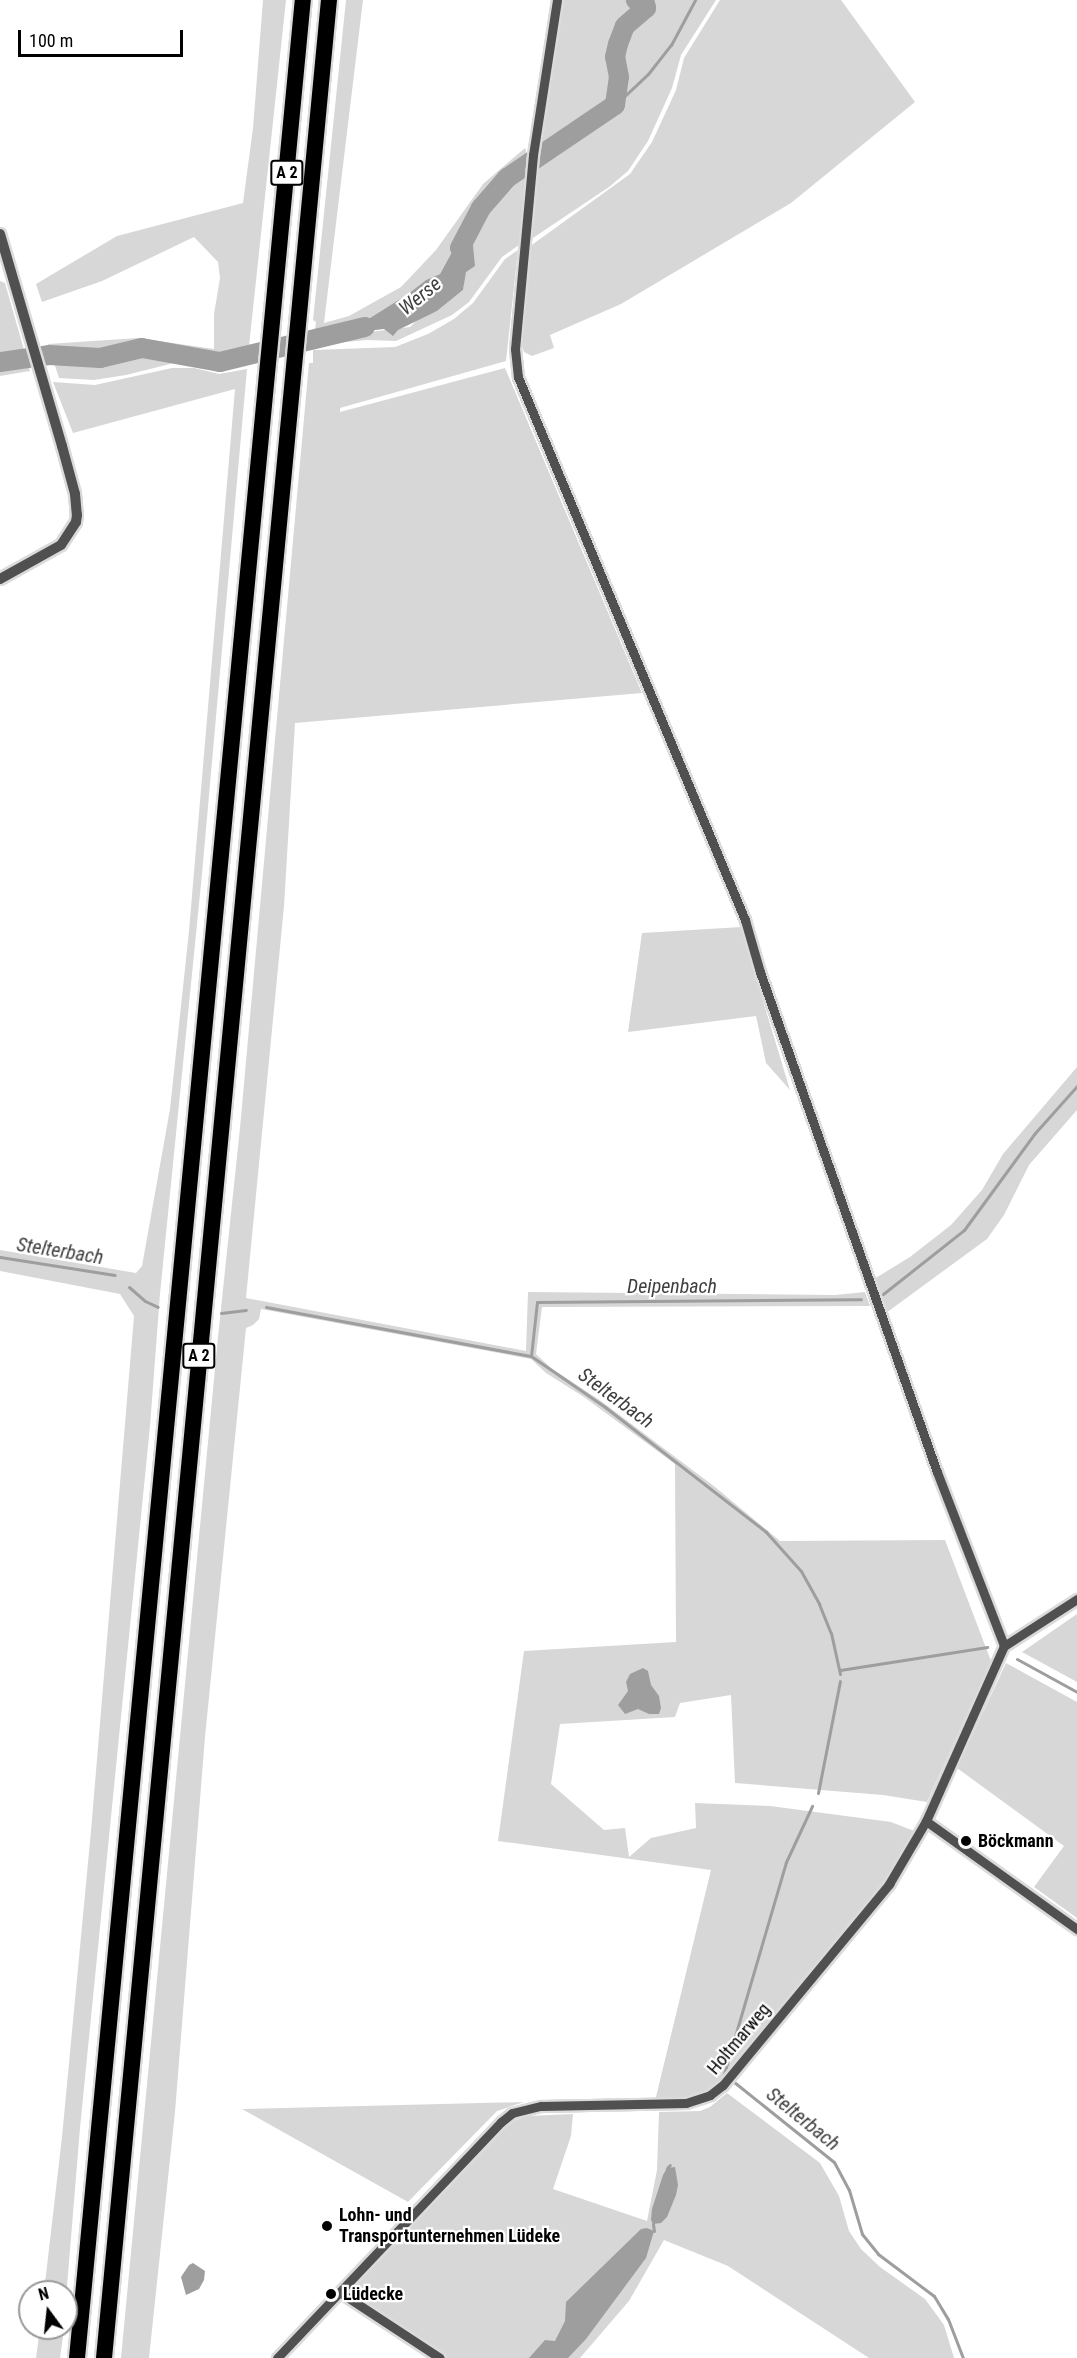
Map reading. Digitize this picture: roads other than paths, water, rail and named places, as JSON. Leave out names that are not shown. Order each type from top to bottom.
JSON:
[{"type":"highway","name":"A 2","points":[[77,2358],[303,0]]},
{"type":"highway","name":"A 2","points":[[104,2358],[329,0]]},
{"type":"street","points":[[557,0],[533,155],[515,349],[518,377],[745,920],[760,972],[933,1461],[1004,1646],[1077,1599]]},
{"type":"street","points":[[0,234],[75,494],[76,522],[61,545],[0,579]]},
{"type":"street","name":"Holtmarweg","points":[[277,2358],[512,2113],[541,2106],[686,2103],[710,2095],[723,2085],[889,1884],[926,1821],[1004,1646]]},
{"type":"street","points":[[926,1821],[1077,1929]]},
{"type":"street","points":[[340,2293],[440,2358]]},
{"type":"water","points":[[471,225],[475,266],[466,272],[463,290],[437,311],[398,330],[393,336],[384,329],[340,334],[345,327],[370,318],[426,280],[440,274],[464,230]]},
{"type":"water","points":[[643,1668],[648,1671],[651,1685],[659,1696],[661,1708],[659,1714],[649,1714],[638,1709],[625,1714],[618,1705],[628,1691],[626,1682],[630,1674]]},
{"type":"water","points":[[675,2167],[678,2185],[676,2195],[667,2217],[661,2223],[653,2224],[652,2209],[663,2175],[667,2168]]},
{"type":"water","points":[[647,2228],[654,2231],[646,2258],[586,2339],[568,2358],[529,2358],[545,2340],[555,2341],[565,2321],[566,2302],[641,2229]]},
{"type":"water","points":[[193,2263],[205,2271],[204,2280],[199,2289],[186,2295],[181,2277]]},
{"type":"waterway","name":"Werse","points":[[460,248],[481,208],[507,178],[615,105],[619,77],[615,57],[618,44],[625,26],[646,8],[645,4],[636,0]]},
{"type":"waterway","points":[[615,105],[648,74],[671,45],[695,0]]},
{"type":"waterway","name":"Werse","points":[[0,362],[49,355],[100,358],[142,348],[220,362],[365,327]]},
{"type":"waterway","name":"Deipenbach","points":[[883,1294],[964,1230],[1035,1133],[1077,1086]]},
{"type":"waterway","name":"Stelterbach","points":[[0,1257],[115,1275]]},
{"type":"waterway","name":"Stelterbach","points":[[129,1287],[145,1301],[158,1307]]},
{"type":"waterway","name":"Deipenbach","points":[[531,1356],[537,1302],[861,1299]]},
{"type":"waterway","name":"Stelterbach","points":[[266,1307],[531,1356],[605,1407],[766,1532],[801,1571],[819,1604],[831,1633],[840,1674]]},
{"type":"waterway","name":"Stelterbach","points":[[221,1313],[246,1310]]},
{"type":"waterway","points":[[840,1670],[987,1647]]},
{"type":"waterway","points":[[1017,1659],[1077,1692]]},
{"type":"waterway","name":"Stelterbach","points":[[818,1793],[840,1681]]},
{"type":"waterway","name":"Stelterbach","points":[[724,2074],[786,1862],[812,1806]]},
{"type":"waterway","name":"Stelterbach","points":[[734,2082],[834,2162],[849,2190],[862,2234],[878,2254],[934,2296],[948,2319],[963,2358]]},
{"type":"waterway","points":[[667,2168],[670,2165]]},
{"type":"waterway","points":[[653,2224],[654,2231]]},
{"type":"place","name":"Böckmann","points":[[966,1841]]},
{"type":"place","name":"Lohn- und Transportunternehmen Lüdeke","points":[[327,2226]]},
{"type":"place","name":"Lüdecke","points":[[331,2294]]}]
